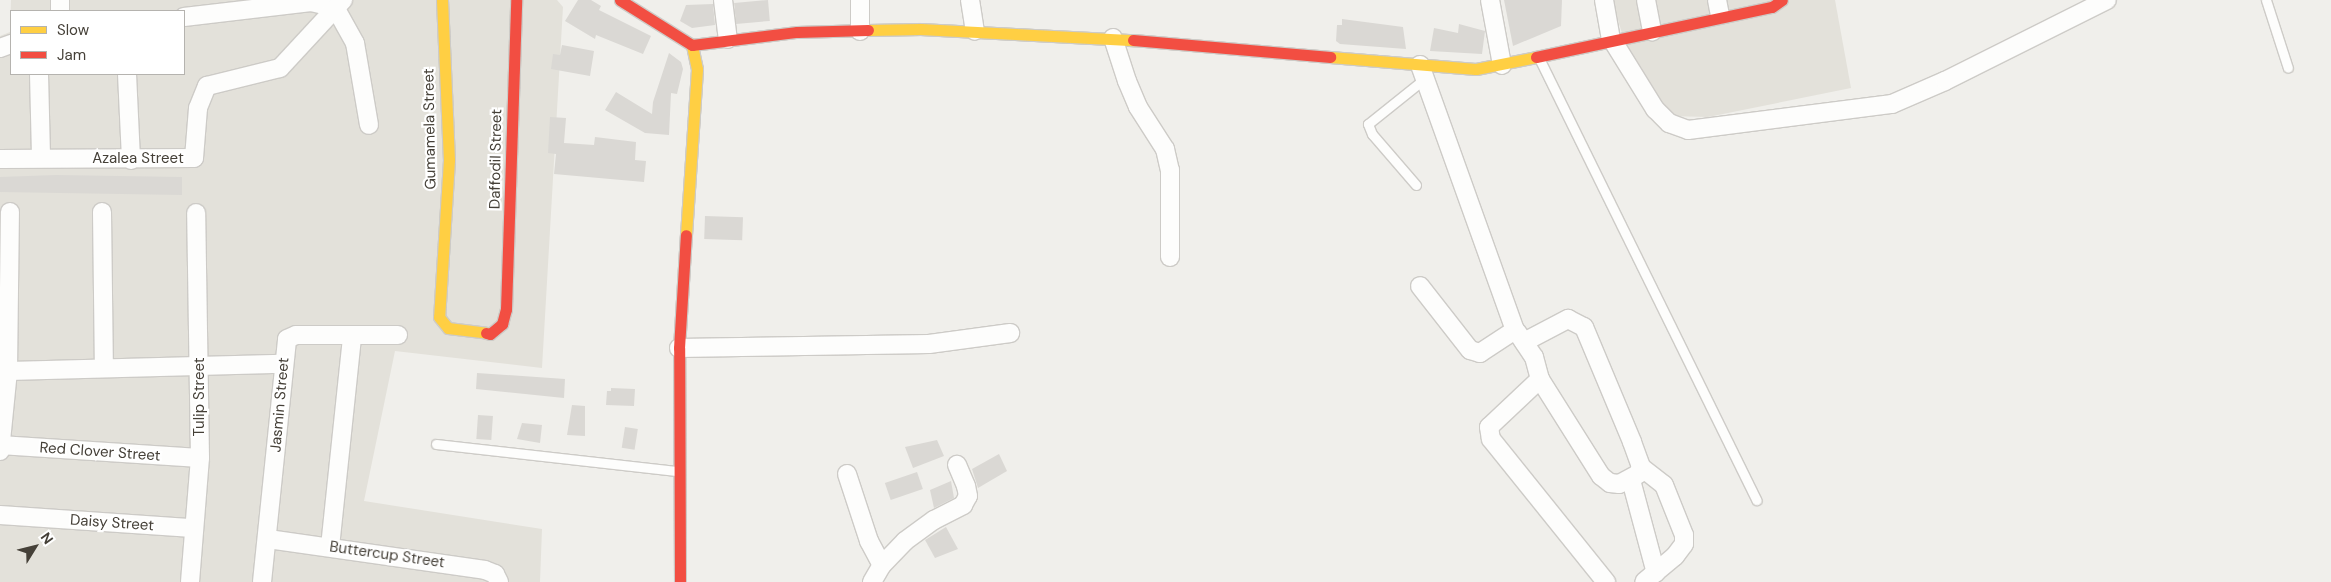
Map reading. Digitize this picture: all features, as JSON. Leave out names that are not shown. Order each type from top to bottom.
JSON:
[{"type":"street","name":"Gumamela Street","points":[[442,0],[449,160],[439,317],[448,328],[490,334],[498,330],[504,319]]},
{"type":"street","name":"Daffodil Street","points":[[504,319],[516,0]]},
{"type":"street","points":[[620,0],[692,45],[728,39],[860,31],[975,31],[1113,38],[1421,72],[1476,69],[1502,65],[1611,38],[1652,31],[1718,8],[1772,7],[1782,0]]},
{"type":"street","points":[[724,0],[728,39]]},
{"type":"street","points":[[860,0],[860,31]]},
{"type":"street","points":[[970,0],[975,31]]},
{"type":"street","points":[[1490,0],[1502,65]]},
{"type":"street","points":[[1604,0],[1611,38],[1655,109],[1669,124],[1688,130],[1892,104],[1945,81],[2107,0]]},
{"type":"street","points":[[1646,0],[1652,31]]},
{"type":"street","points":[[185,17],[260,4],[335,2],[355,43],[369,125]]},
{"type":"street","name":"Azalea Street","points":[[0,159],[131,160],[194,158],[198,108],[207,86],[280,68],[318,30],[335,2]]},
{"type":"street","points":[[1113,38],[1126,81],[1165,149],[1170,170],[1170,257]]},
{"type":"street","points":[[680,582],[678,471],[679,348],[698,69],[692,45]]},
{"type":"street","points":[[1421,72],[1519,336],[1538,366],[1540,379],[1601,476],[1610,483],[1636,473],[1664,485],[1684,535],[1679,550],[1650,578]]},
{"type":"street","points":[[39,75],[41,158]]},
{"type":"street","points":[[127,75],[131,160]]},
{"type":"street","points":[[0,447],[8,371],[10,212]]},
{"type":"street","points":[[102,212],[104,367]]},
{"type":"street","name":"Tulip Street","points":[[190,582],[200,458],[201,367],[196,213]]},
{"type":"street","points":[[1420,286],[1470,350],[1480,352],[1568,319],[1584,328],[1636,473],[1650,578]]},
{"type":"street","points":[[679,348],[929,344],[1010,333]]},
{"type":"street","name":"Jasmin Street","points":[[262,582],[268,539],[285,344],[291,336],[398,336]]},
{"type":"street","points":[[330,547],[352,336]]},
{"type":"street","points":[[8,371],[104,367],[201,367],[283,364]]},
{"type":"street","points":[[1540,379],[1489,427],[1491,439],[1606,582]]},
{"type":"street","name":"Red Clover Street","points":[[0,447],[200,458]]},
{"type":"street","points":[[872,582],[882,565],[905,542],[934,520],[963,505],[968,496],[957,465]]},
{"type":"street","points":[[847,474],[869,541],[882,565]]},
{"type":"street","name":"Daisy Street","points":[[0,515],[193,528]]},
{"type":"street","name":"Buttercup Street","points":[[268,539],[490,571],[500,582]]},
{"type":"lane","points":[[2266,0],[2288,68]]},
{"type":"lane","points":[[1538,56],[1756,500]]},
{"type":"lane","points":[[1416,185],[1372,134],[1368,124],[1421,72]]},
{"type":"lane","points":[[436,444],[678,471]]},
{"type":"shaded area","points":[[11,0],[557,0],[563,7],[542,368],[395,351],[364,501],[542,529],[540,582],[0,582],[0,36],[10,32],[10,75],[185,75],[185,10],[11,10]]},
{"type":"shaded area","points":[[1612,0],[1835,0],[1851,88],[1708,117],[1669,116],[1627,50]]},
{"type":"building","points":[[578,0],[591,0],[601,6],[599,10],[651,36],[643,54],[596,35],[595,39],[565,21]]},
{"type":"building","points":[[768,0],[770,21],[736,24],[734,3]]},
{"type":"building","points":[[1504,0],[1562,0],[1561,26],[1513,46]]},
{"type":"building","points":[[713,4],[715,25],[692,28],[680,21],[686,5]]},
{"type":"building","points":[[1342,19],[1403,27],[1406,49],[1340,44],[1336,41],[1337,25],[1342,25]]},
{"type":"building","points":[[1459,24],[1485,31],[1482,54],[1430,51],[1434,28],[1458,33]]},
{"type":"building","points":[[562,45],[594,51],[590,76],[551,69],[553,54],[560,55]]},
{"type":"building","points":[[669,53],[681,62],[683,69],[677,94],[671,93],[669,135],[645,133],[605,110],[616,92],[652,114],[653,102]]},
{"type":"building","points":[[550,117],[566,118],[564,143],[594,145],[595,137],[636,142],[635,160],[646,161],[644,182],[554,174],[556,154],[548,153]]},
{"type":"building","points":[[56,175],[182,177],[182,195],[0,192],[0,177]]},
{"type":"building","points":[[705,216],[743,217],[742,240],[704,239]]},
{"type":"building","points":[[477,373],[565,379],[564,398],[476,389]]},
{"type":"building","points":[[611,388],[635,389],[634,406],[606,405],[607,391],[611,391]]},
{"type":"building","points":[[572,405],[585,406],[585,436],[567,435]]},
{"type":"building","points":[[478,415],[493,416],[491,440],[476,439]]},
{"type":"building","points":[[522,423],[542,425],[540,443],[517,439]]},
{"type":"building","points":[[625,427],[638,429],[635,450],[622,448]]},
{"type":"building","points":[[937,440],[944,456],[913,468],[905,447]]},
{"type":"building","points":[[999,454],[1007,471],[978,488],[972,469]]},
{"type":"building","points":[[917,472],[923,489],[891,500],[885,483]]},
{"type":"building","points":[[951,481],[954,498],[934,508],[930,490]]},
{"type":"building","points":[[946,527],[958,549],[935,558],[925,540]]},
{"type":"traffic: slow","points":[[442,0],[449,160],[439,317],[448,328],[486,333]]},
{"type":"traffic: slow","points":[[868,30],[921,29],[1133,40]]},
{"type":"traffic: slow","points":[[686,235],[697,69],[692,45]]},
{"type":"traffic: slow","points":[[1330,57],[1476,69],[1536,57]]},
{"type":"traffic: jam","points":[[486,333],[490,334],[502,324],[506,309],[516,0]]},
{"type":"traffic: jam","points":[[620,0],[692,45],[797,32],[868,30]]},
{"type":"traffic: jam","points":[[1536,57],[1772,7],[1782,0]]},
{"type":"traffic: jam","points":[[1133,40],[1330,57]]},
{"type":"traffic: jam","points":[[680,582],[679,348],[686,235]]}]
